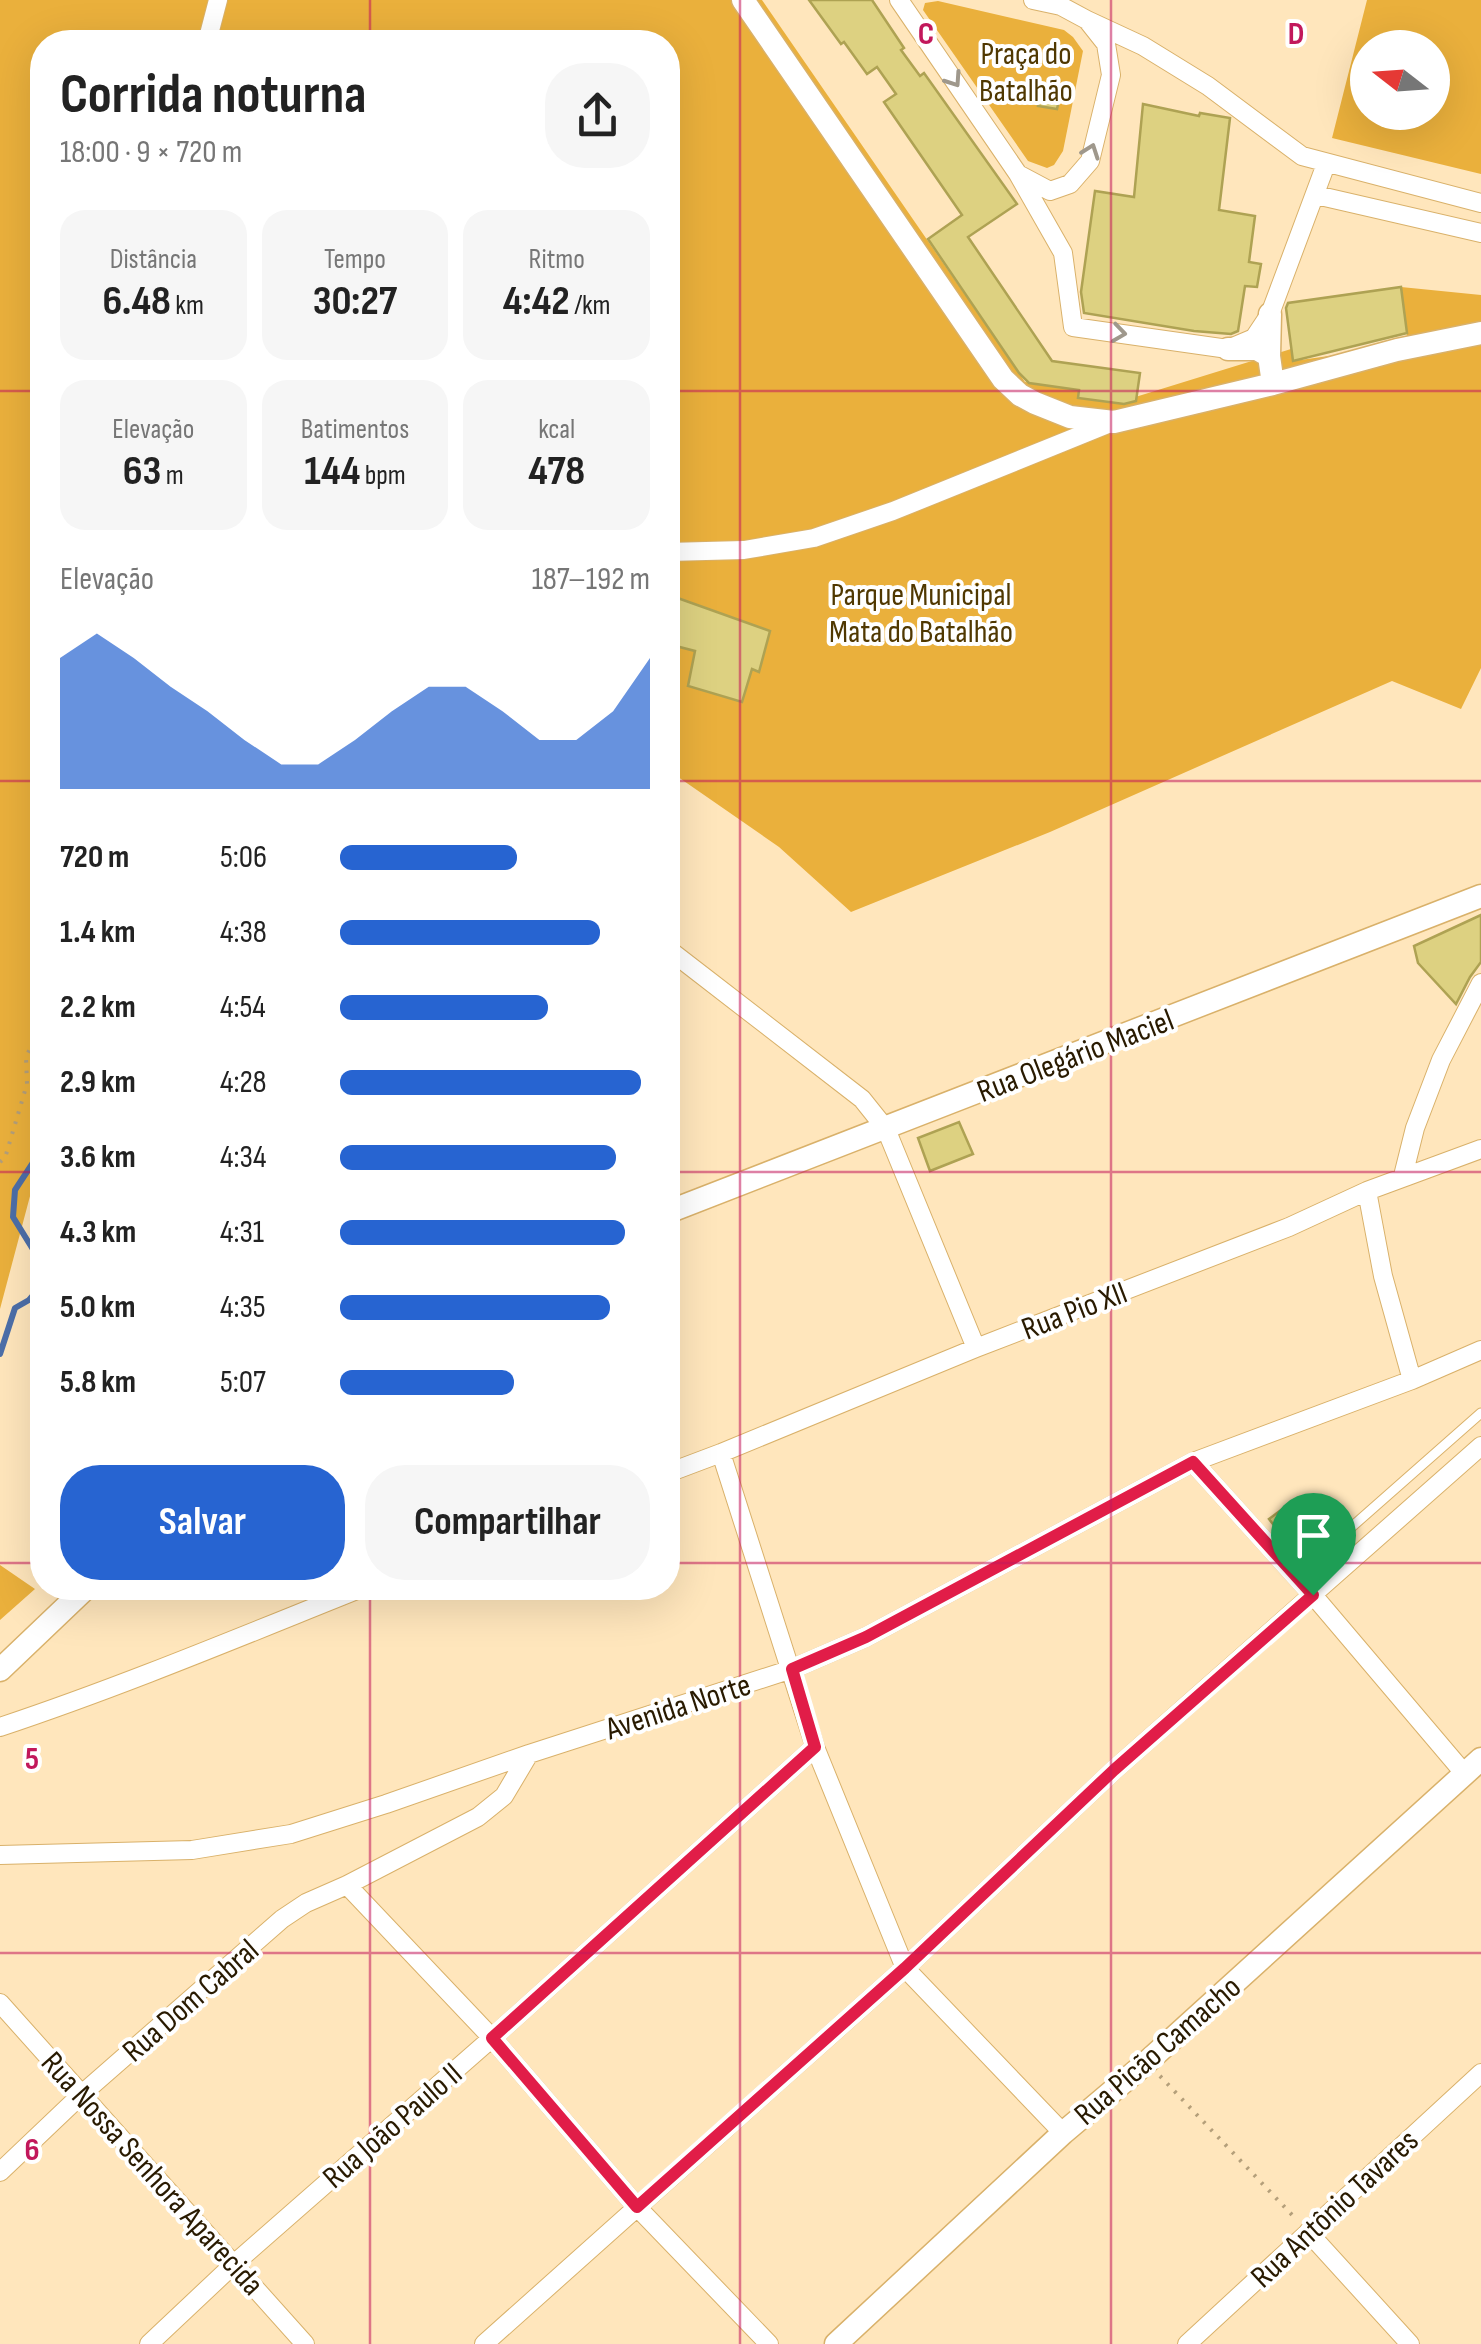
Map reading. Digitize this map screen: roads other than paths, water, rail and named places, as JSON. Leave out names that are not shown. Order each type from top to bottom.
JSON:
[{"type":"street","points":[[209,30],[218,0]]},
{"type":"street","points":[[743,0],[1003,379],[1020,395],[1070,417],[1114,422]]},
{"type":"street","points":[[1032,0],[1061,6],[1143,46],[1220,94],[1302,156],[1481,203]]},
{"type":"street","points":[[907,5],[1018,174],[1062,254],[1073,327],[1228,349],[1257,349],[1269,356]]},
{"type":"street","points":[[1018,174],[1050,191],[1070,184],[1090,162],[1111,74],[1106,44],[1087,20]]},
{"type":"street","points":[[1228,349],[1254,338],[1270,314],[1326,164]]},
{"type":"street","points":[[1316,195],[1481,233]]},
{"type":"street","points":[[1270,314],[1273,384]]},
{"type":"street","points":[[680,552],[744,550],[814,538],[893,511],[1114,422],[1397,350],[1481,333]]},
{"type":"street","name":"Rua Olegário Maciel","points":[[680,1207],[1481,896]]},
{"type":"street","points":[[680,958],[862,1099],[886,1129],[976,1348]]},
{"type":"street","points":[[1403,1176],[1441,1060],[1481,983]]},
{"type":"street","name":"Rua Pio XII","points":[[680,1469],[1289,1227],[1403,1176],[1481,1149]]},
{"type":"street","points":[[1367,1191],[1383,1276],[1412,1380]]},
{"type":"street","name":"Avenida Norte","points":[[0,1856],[192,1850],[291,1834],[792,1669],[866,1637],[1193,1462],[1481,1350]]},
{"type":"street","points":[[484,2344],[905,1968],[1114,1770],[1481,1446]]},
{"type":"street","points":[[722,1453],[815,1747],[905,1968],[1063,2133]]},
{"type":"street","points":[[1193,1462],[1473,1766]]},
{"type":"street","points":[[0,1670],[73,1600]]},
{"type":"street","points":[[0,1727],[332,1600]]},
{"type":"street","name":"Rua João Paulo II","points":[[149,2344],[815,1747]]},
{"type":"street","name":"Rua Dom Cabral","points":[[0,2172],[82,2094],[282,1919],[306,1903],[347,1886],[478,1817],[504,1796],[528,1754]]},
{"type":"street","name":"Rua Picão Camacho","points":[[836,2344],[1063,2133],[1473,1766]]},
{"type":"street","points":[[347,1886],[492,2038],[637,2207],[769,2344]]},
{"type":"street","name":"Rua Nossa Senhora Aparecida","points":[[0,2003],[305,2344]]},
{"type":"street","name":"Rua Antônio Tavares","points":[[1187,2344],[1481,2072]]},
{"type":"street","points":[[1308,2232],[1410,2344]]},
{"type":"lane","points":[[1296,1576],[1481,1413]]},
{"type":"waterway","points":[[30,1167],[15,1190],[13,1217],[30,1245]]},
{"type":"waterway","points":[[0,1354],[15,1308],[30,1299]]},
{"type":"park label","name":"Praça do Batalhão","points":[[1026,72]]},
{"type":"park label","name":"Parque Municipal Mata do Batalhão","points":[[921,612]]}]
